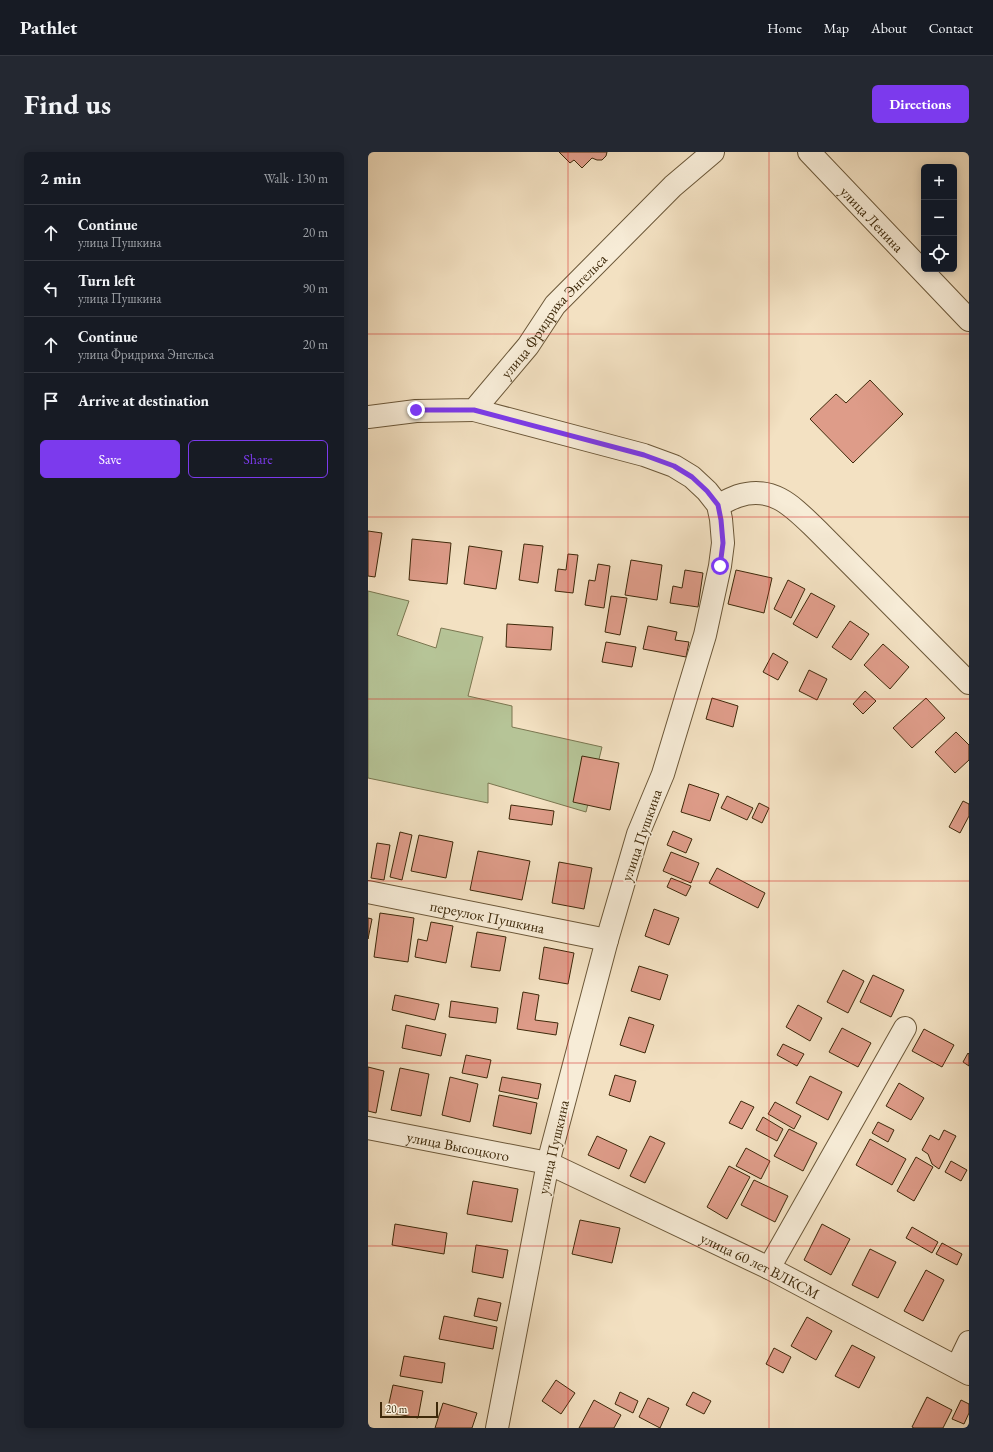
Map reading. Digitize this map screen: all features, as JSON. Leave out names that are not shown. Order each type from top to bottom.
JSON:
[{"type":"street","name":"улица Фридриха Энгельса","points":[[474,410],[528,346],[555,305],[672,186],[713,152]]},
{"type":"street","name":"улица Ленина","points":[[809,152],[969,320]]},
{"type":"street","points":[[368,417],[416,410],[474,410]]},
{"type":"street","name":"улица Пушкина","points":[[474,410],[644,455],[674,466],[692,477],[707,491],[718,505],[723,543],[720,566],[705,635],[663,774],[638,834],[607,940],[548,1163],[497,1428]]},
{"type":"street","points":[[718,505],[739,496],[759,492],[776,496],[796,510],[969,683]]},
{"type":"street","name":"переулок Пушкина","points":[[368,892],[607,940]]},
{"type":"street","points":[[769,1268],[905,1028]]},
{"type":"street","name":"улица Высоцкого","points":[[368,1128],[548,1163]]},
{"type":"street","name":"улица 60 лет ВЛКСМ","points":[[548,1163],[769,1268],[963,1370]]},
{"type":"street","points":[[963,1370],[969,1342]]},
{"type":"green space","points":[[368,591],[409,601],[397,635],[436,648],[441,628],[483,637],[468,696],[512,706],[512,727],[602,747],[586,812],[488,783],[488,803],[368,778]]},
{"type":"building","points":[[559,152],[607,152],[606,156],[602,160],[592,158],[582,168],[574,160],[570,163]]},
{"type":"building","points":[[870,380],[903,414],[853,463],[810,419],[836,394],[846,403]]},
{"type":"building","points":[[368,531],[382,533],[375,577],[368,576]]},
{"type":"building","points":[[412,539],[451,543],[447,584],[409,580]]},
{"type":"building","points":[[524,544],[543,546],[538,583],[519,580]]},
{"type":"building","points":[[469,546],[502,551],[496,589],[464,584]]},
{"type":"building","points":[[568,554],[578,555],[573,593],[555,591],[558,569],[566,570]]},
{"type":"building","points":[[631,560],[662,565],[657,600],[625,595]]},
{"type":"building","points":[[598,564],[610,566],[604,608],[585,605],[589,580],[595,581]]},
{"type":"building","points":[[685,570],[703,573],[698,607],[670,603],[673,586],[682,588]]},
{"type":"building","points":[[736,570],[772,578],[764,613],[728,604]]},
{"type":"building","points":[[788,580],[805,589],[791,618],[774,609]]},
{"type":"building","points":[[811,593],[835,606],[817,638],[793,624]]},
{"type":"building","points":[[611,596],[627,598],[620,635],[605,632]]},
{"type":"building","points":[[850,621],[869,634],[851,660],[832,647]]},
{"type":"building","points":[[507,624],[553,627],[551,650],[506,647]]},
{"type":"building","points":[[648,626],[677,632],[675,640],[689,642],[686,657],[643,649]]},
{"type":"building","points":[[606,642],[636,647],[632,667],[602,662]]},
{"type":"building","points":[[883,644],[909,667],[890,689],[864,665]]},
{"type":"building","points":[[773,653],[788,662],[778,680],[763,672]]},
{"type":"building","points":[[809,670],[827,679],[817,700],[799,691]]},
{"type":"building","points":[[865,691],[876,701],[863,714],[853,704]]},
{"type":"building","points":[[712,698],[738,706],[733,727],[706,719]]},
{"type":"building","points":[[926,698],[945,718],[912,748],[893,728]]},
{"type":"building","points":[[956,732],[969,745],[969,760],[955,773],[935,752]]},
{"type":"building","points":[[582,756],[619,763],[610,810],[573,802]]},
{"type":"building","points":[[689,784],[719,794],[710,821],[681,812]]},
{"type":"building","points":[[727,796],[753,808],[747,820],[721,808]]},
{"type":"building","points":[[963,801],[969,804],[969,816],[960,833],[949,827]]},
{"type":"building","points":[[759,803],[769,808],[762,823],[752,818]]},
{"type":"building","points":[[511,805],[554,811],[552,825],[509,819]]},
{"type":"building","points":[[673,831],[692,839],[686,853],[667,845]]},
{"type":"building","points":[[400,832],[412,835],[402,880],[390,877]]},
{"type":"building","points":[[419,835],[453,842],[446,878],[411,871]]},
{"type":"building","points":[[377,843],[390,845],[384,880],[371,878]]},
{"type":"building","points":[[478,851],[530,861],[522,900],[470,890]]},
{"type":"building","points":[[671,852],[699,863],[691,883],[663,871]]},
{"type":"building","points":[[559,862],[592,868],[584,909],[552,903]]},
{"type":"building","points":[[717,868],[765,893],[758,908],[709,883]]},
{"type":"building","points":[[671,878],[691,886],[686,896],[667,887]]},
{"type":"building","points":[[654,909],[679,918],[669,945],[645,936]]},
{"type":"building","points":[[380,913],[414,918],[408,962],[374,957]]},
{"type":"building","points":[[368,918],[372,919],[368,939]]},
{"type":"building","points":[[431,922],[453,926],[446,963],[415,957],[418,939],[427,941]]},
{"type":"building","points":[[477,932],[506,937],[500,971],[471,967]]},
{"type":"building","points":[[544,947],[574,953],[568,984],[539,979]]},
{"type":"building","points":[[639,966],[668,975],[660,1000],[631,991]]},
{"type":"building","points":[[843,970],[864,981],[848,1013],[827,1002]]},
{"type":"building","points":[[873,975],[904,990],[891,1017],[860,1002]]},
{"type":"building","points":[[523,992],[539,995],[535,1020],[558,1023],[556,1035],[517,1029]]},
{"type":"building","points":[[395,995],[439,1004],[435,1020],[392,1010]]},
{"type":"building","points":[[451,1001],[498,1008],[496,1023],[449,1017]]},
{"type":"building","points":[[798,1005],[822,1018],[810,1041],[786,1027]]},
{"type":"building","points":[[629,1017],[654,1025],[645,1053],[620,1045]]},
{"type":"building","points":[[406,1025],[446,1034],[441,1056],[402,1048]]},
{"type":"building","points":[[842,1028],[871,1043],[858,1067],[829,1052]]},
{"type":"building","points":[[924,1029],[954,1045],[942,1067],[912,1051]]},
{"type":"building","points":[[783,1044],[804,1054],[797,1066],[777,1055]]},
{"type":"building","points":[[968,1053],[969,1054],[969,1066],[963,1062]]},
{"type":"building","points":[[466,1055],[491,1060],[487,1078],[462,1073]]},
{"type":"building","points":[[368,1067],[384,1071],[376,1113],[368,1111]]},
{"type":"building","points":[[400,1068],[429,1074],[421,1116],[391,1110]]},
{"type":"building","points":[[615,1075],[636,1081],[630,1102],[609,1095]]},
{"type":"building","points":[[810,1076],[842,1092],[828,1120],[796,1103]]},
{"type":"building","points":[[450,1077],[478,1084],[470,1122],[442,1115]]},
{"type":"building","points":[[502,1077],[541,1084],[538,1099],[499,1091]]},
{"type":"building","points":[[899,1083],[924,1098],[911,1120],[886,1106]]},
{"type":"building","points":[[499,1095],[537,1103],[531,1134],[493,1126]]},
{"type":"building","points":[[741,1101],[754,1107],[742,1129],[729,1123]]},
{"type":"building","points":[[775,1102],[801,1116],[794,1129],[768,1114]]},
{"type":"building","points":[[763,1117],[783,1129],[777,1141],[756,1130]]},
{"type":"building","points":[[878,1122],[894,1130],[888,1142],[872,1133]]},
{"type":"building","points":[[789,1129],[817,1143],[803,1171],[774,1156]]},
{"type":"building","points":[[944,1130],[956,1136],[939,1169],[932,1164],[928,1154],[922,1150],[930,1135],[939,1140]]},
{"type":"building","points":[[597,1136],[627,1150],[619,1169],[588,1155]]},
{"type":"building","points":[[650,1136],[665,1143],[645,1183],[630,1176]]},
{"type":"building","points":[[870,1139],[906,1159],[892,1185],[856,1165]]},
{"type":"building","points":[[746,1148],[770,1161],[761,1179],[736,1166]]},
{"type":"building","points":[[916,1157],[933,1167],[914,1201],[897,1191]]},
{"type":"building","points":[[951,1161],[967,1170],[961,1181],[945,1172]]},
{"type":"building","points":[[729,1166],[750,1177],[727,1219],[707,1207]]},
{"type":"building","points":[[754,1180],[788,1196],[775,1222],[741,1205]]},
{"type":"building","points":[[473,1181],[518,1189],[512,1222],[467,1214]]},
{"type":"building","points":[[580,1220],[620,1228],[612,1263],[572,1254]]},
{"type":"building","points":[[395,1224],[447,1233],[444,1254],[392,1245]]},
{"type":"building","points":[[822,1224],[850,1239],[831,1275],[804,1260]]},
{"type":"building","points":[[912,1227],[938,1242],[932,1253],[906,1238]]},
{"type":"building","points":[[942,1243],[962,1254],[957,1265],[936,1254]]},
{"type":"building","points":[[476,1245],[508,1250],[503,1278],[472,1272]]},
{"type":"building","points":[[870,1249],[896,1262],[878,1298],[852,1285]]},
{"type":"building","points":[[926,1270],[944,1280],[923,1321],[904,1311]]},
{"type":"building","points":[[478,1298],[501,1303],[497,1321],[474,1316]]},
{"type":"building","points":[[444,1316],[497,1327],[493,1349],[439,1339]]},
{"type":"building","points":[[807,1317],[832,1331],[816,1360],[791,1346]]},
{"type":"building","points":[[852,1345],[875,1357],[859,1388],[835,1376]]},
{"type":"building","points":[[774,1348],[791,1357],[783,1373],[766,1364]]},
{"type":"building","points":[[404,1356],[445,1363],[442,1383],[400,1376]]},
{"type":"building","points":[[556,1380],[575,1393],[561,1414],[542,1401]]},
{"type":"building","points":[[393,1385],[423,1391],[418,1418],[387,1412]]},
{"type":"building","points":[[620,1392],[638,1401],[633,1413],[615,1404]]},
{"type":"building","points":[[693,1392],[711,1401],[704,1414],[686,1405]]},
{"type":"building","points":[[927,1397],[952,1410],[943,1428],[912,1427]]},
{"type":"building","points":[[648,1398],[669,1408],[660,1428],[639,1417]]},
{"type":"building","points":[[594,1400],[621,1415],[614,1428],[579,1428]]},
{"type":"building","points":[[961,1400],[969,1404],[969,1413],[964,1424],[952,1419]]},
{"type":"building","points":[[443,1403],[477,1413],[472,1428],[435,1428]]},
{"type":"route","points":[[416,410],[474,410],[644,455],[674,466],[692,477],[707,491],[718,505],[723,543],[720,566]]}]
